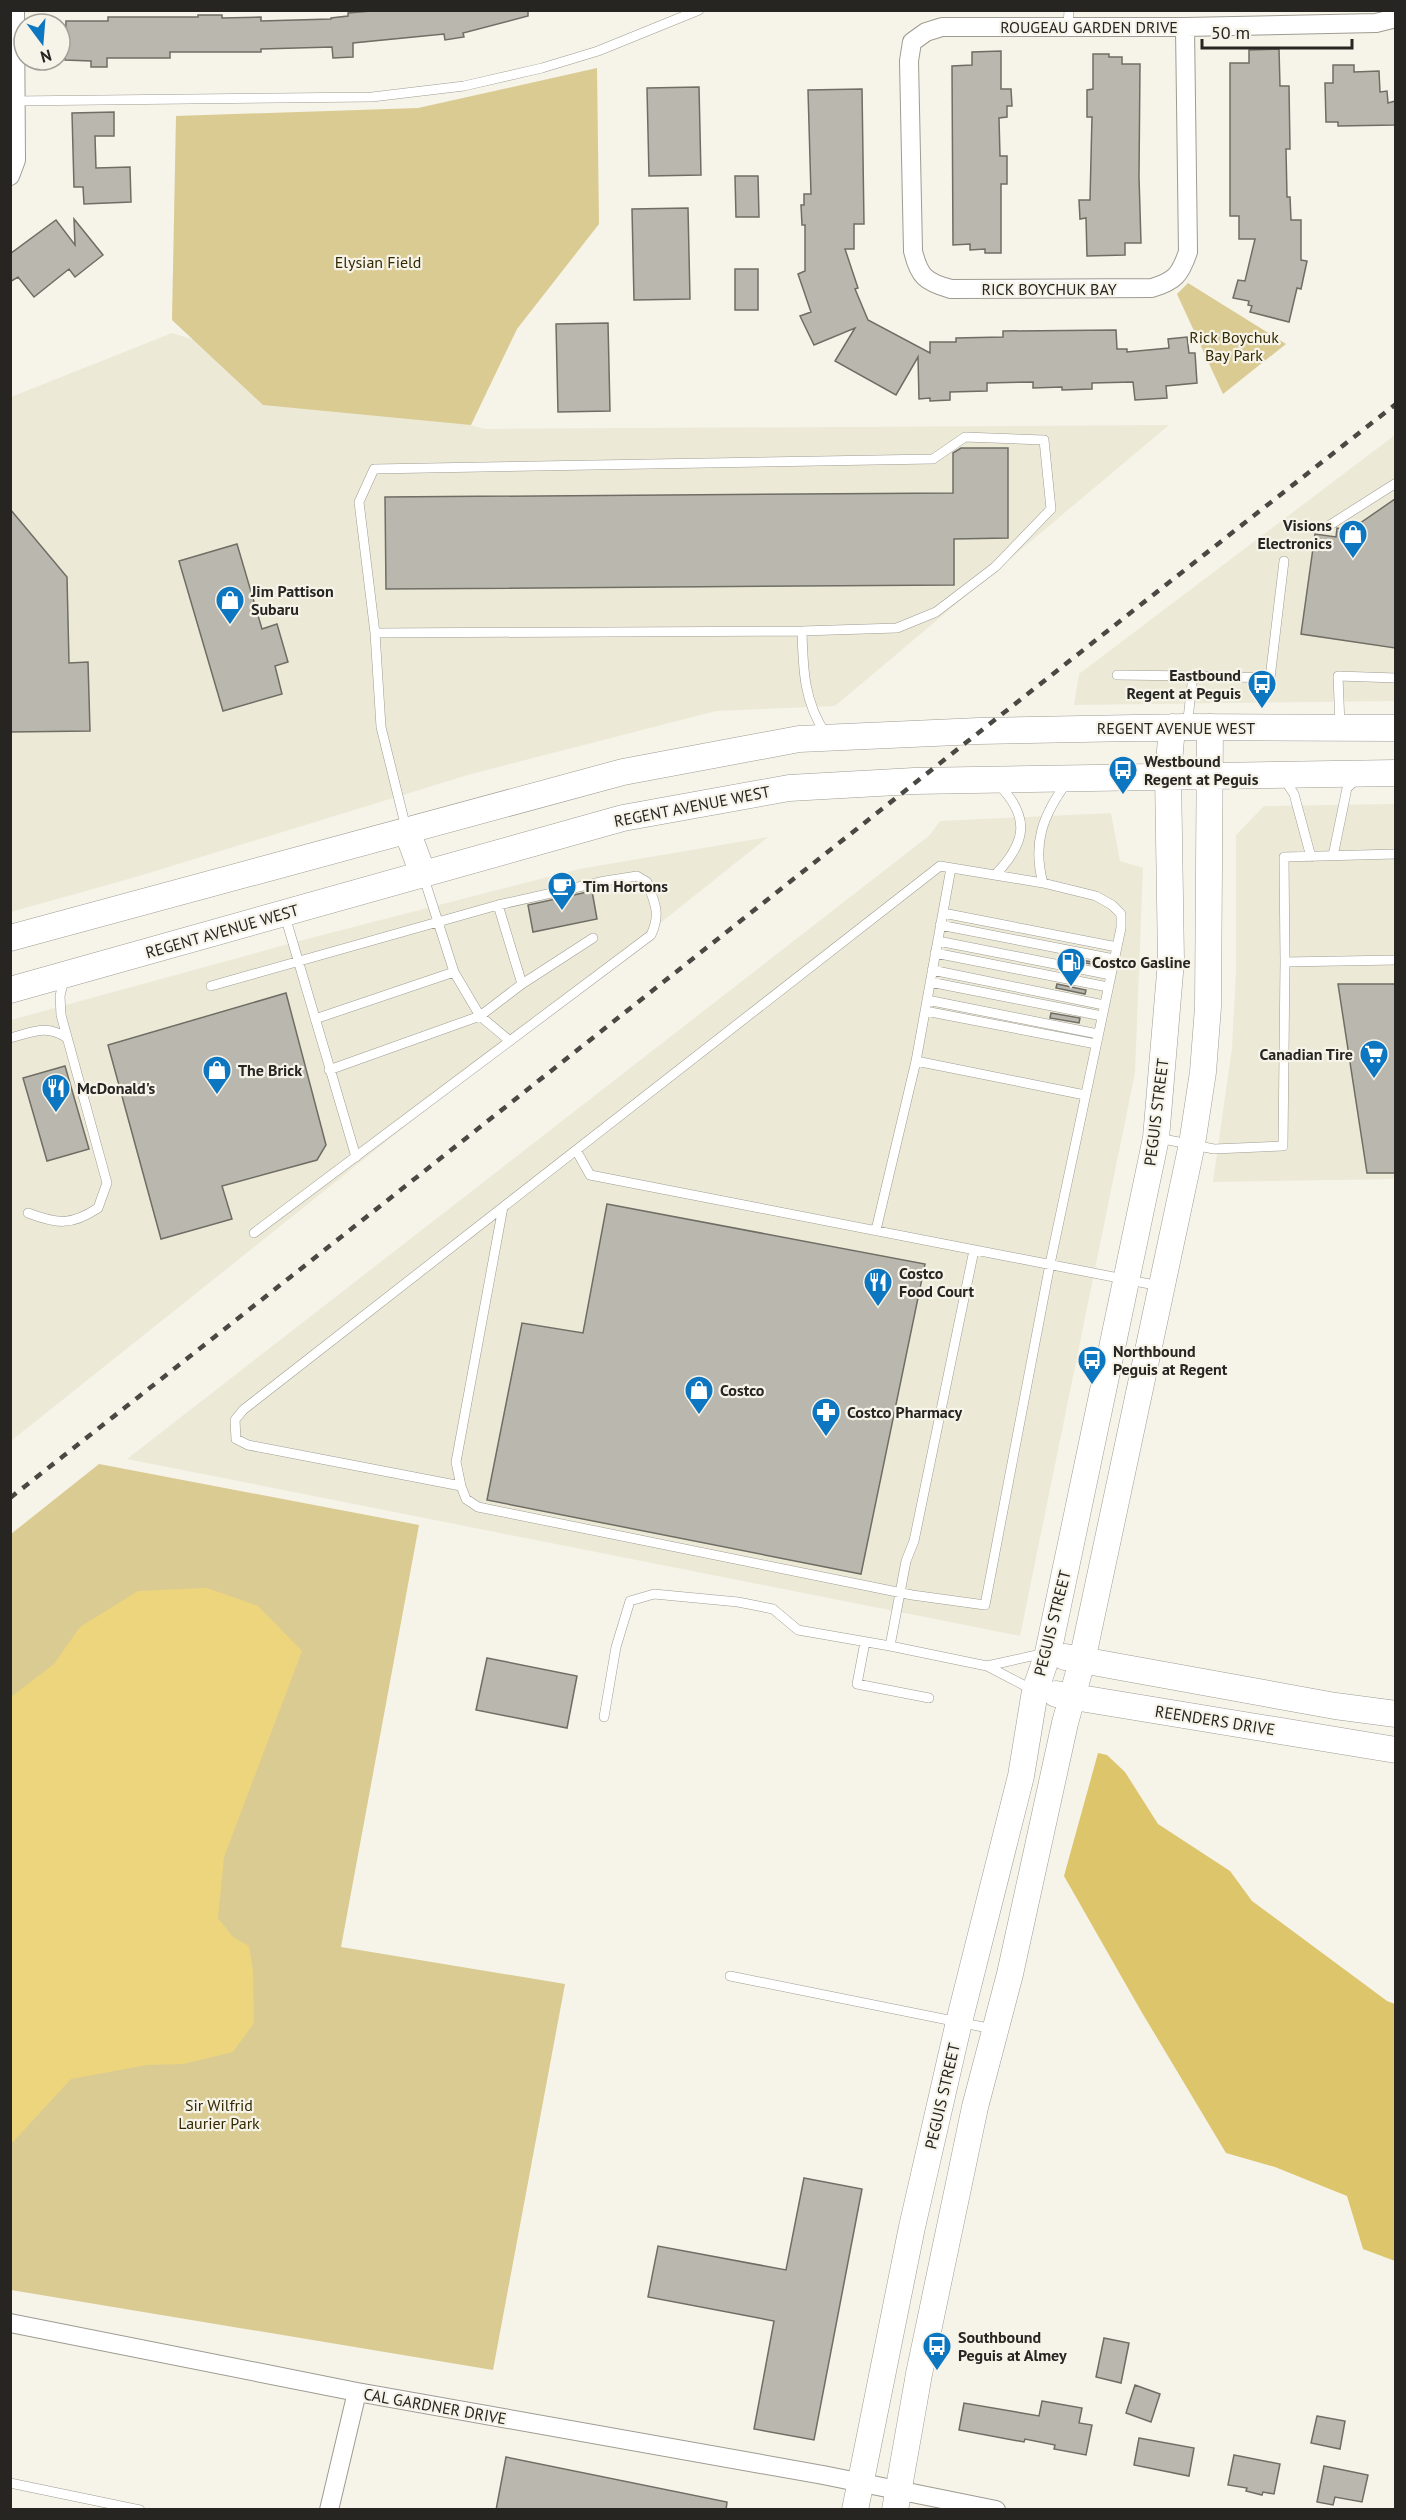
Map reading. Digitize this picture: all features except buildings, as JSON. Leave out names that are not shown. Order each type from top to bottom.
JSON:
[{"type":"street","points":[[10,176],[16,160],[13,101],[15,10]]},
{"type":"street","name":"ROUGEAU GARDEN DRIVE","points":[[926,32],[942,27],[1069,18],[1185,27],[1376,23],[1395,18]]},
{"type":"street","name":"RICK BOYCHUK BAY","points":[[926,32],[912,42],[909,60],[913,251],[918,270],[932,284],[951,289],[1152,288],[1170,282],[1183,268],[1188,252],[1185,27]]},
{"type":"street","name":"REGENT AVENUE WEST","points":[[10,938],[622,772],[799,739],[979,730],[1190,727],[1340,728],[1387,725]]},
{"type":"street","name":"PEGUIS STREET","points":[[897,2500],[924,2351],[975,2107],[1010,1974],[1071,1696],[1082,1661],[1192,1144],[1203,1072],[1208,1007],[1210,775],[1190,727]]},
{"type":"street","name":"PEGUIS STREET","points":[[855,2510],[912,2227],[959,2022],[1021,1776],[1035,1691],[1047,1653],[1156,1138],[1171,961],[1168,775],[1190,727]]},
{"type":"street","name":"REGENT AVENUE WEST","points":[[10,990],[623,818],[789,788],[1168,775],[1395,773]]},
{"type":"street","points":[[407,831],[423,874]]},
{"type":"street","name":"REENDERS DRIVE","points":[[1047,1653],[1335,1706],[1395,1714]]},
{"type":"street","name":"REENDERS DRIVE","points":[[1035,1691],[1395,1750]]},
{"type":"street","name":"CAL GARDNER DRIVE","points":[[10,2323],[357,2392],[860,2482],[897,2500],[996,2510]]},
{"type":"street","points":[[329,2510],[357,2392]]},
{"type":"lane","points":[[13,101],[372,97],[464,86],[542,68],[598,51],[699,10]]},
{"type":"lane","points":[[375,633],[802,631],[897,628],[936,612],[995,567],[1051,510],[1044,440],[965,437],[933,459],[374,469],[359,502],[375,633],[381,727],[407,831]]},
{"type":"lane","points":[[1330,525],[1395,483]]},
{"type":"lane","points":[[1117,675],[1270,678],[1284,561]]},
{"type":"lane","points":[[802,631],[804,682],[814,717],[828,738]]},
{"type":"lane","points":[[1190,727],[1193,676]]},
{"type":"lane","points":[[1340,728],[1338,676],[1395,678]]},
{"type":"lane","points":[[1281,774],[1294,794],[1311,857]]},
{"type":"lane","points":[[1333,856],[1347,788],[1363,774]]},
{"type":"lane","points":[[1043,883],[1038,863],[1043,825],[1052,803],[1071,778]]},
{"type":"lane","points":[[993,780],[1009,795],[1019,811],[1022,827],[1018,845],[1009,860],[995,875]]},
{"type":"lane","points":[[1156,1138],[1214,1149],[1283,1146],[1284,857],[1395,854]]},
{"type":"lane","points":[[461,1486],[248,1446],[236,1439],[235,1420],[251,1403],[940,866],[1043,883],[1096,896],[1112,905],[1121,914],[1117,947],[1050,1264],[985,1605],[899,1592],[478,1507],[466,1499],[456,1462],[503,1207]]},
{"type":"lane","points":[[876,1230],[916,1061],[951,868]]},
{"type":"lane","points":[[423,874],[454,972],[480,1016],[510,1041]]},
{"type":"lane","points":[[211,986],[498,905],[605,881],[637,876],[647,882],[653,898],[657,922],[651,935],[254,1233]]},
{"type":"lane","points":[[498,905],[522,984]]},
{"type":"lane","points":[[285,913],[356,1157]]},
{"type":"lane","points":[[943,913],[1117,947]]},
{"type":"lane","points":[[940,925],[1114,959]]},
{"type":"lane","points":[[329,1070],[480,1016],[522,984],[593,938]]},
{"type":"lane","points":[[938,941],[1111,975]]},
{"type":"lane","points":[[935,953],[1108,987]]},
{"type":"lane","points":[[1285,962],[1395,960]]},
{"type":"lane","points":[[932,970],[1104,1005]]},
{"type":"lane","points":[[315,1019],[454,972]]},
{"type":"lane","points":[[28,1213],[48,1221],[74,1221],[98,1208],[107,1183],[61,1015],[60,996],[66,974]]},
{"type":"lane","points":[[930,982],[1102,1016]]},
{"type":"lane","points":[[927,1000],[1098,1034]]},
{"type":"lane","points":[[925,1011],[1096,1044]]},
{"type":"lane","points":[[10,1038],[44,1029],[56,1031],[67,1038]]},
{"type":"lane","points":[[916,1061],[1085,1095]]},
{"type":"lane","points":[[576,1150],[590,1175],[1161,1286]]},
{"type":"lane","points":[[890,1646],[899,1592],[906,1561],[914,1541],[974,1250]]},
{"type":"lane","points":[[604,1717],[616,1647],[630,1601],[654,1594],[738,1602],[773,1608],[798,1630],[987,1666],[1035,1691]]},
{"type":"lane","points":[[865,1642],[857,1684],[930,1698]]},
{"type":"lane","points":[[987,1666],[1047,1653]]},
{"type":"lane","points":[[730,1976],[995,2029]]},
{"type":"lane","points":[[10,2483],[140,2510]]},
{"type":"shaded area","points":[[172,333],[484,429],[1169,425],[835,706],[716,711],[471,774],[139,876],[11,912],[11,397]]},
{"type":"shaded area","points":[[1395,435],[1395,701],[1074,705],[1079,674]]},
{"type":"shaded area","points":[[1395,804],[1395,1179],[1213,1182],[1232,1048],[1236,972],[1236,835],[1264,806]]},
{"type":"shaded area","points":[[1111,813],[1120,861],[1143,868],[1135,1073],[1020,1636],[127,1459],[930,835],[940,821]]},
{"type":"shaded area","points":[[768,837],[11,1441],[11,1020],[303,940],[579,869]]},
{"type":"shaded area","points":[[207,1588],[258,1606],[302,1651],[224,1857],[218,1918],[233,1937],[249,1946],[253,1971],[254,2023],[233,2052],[183,2064],[147,2065],[71,2079],[11,2144],[11,1697],[54,1664],[80,1627],[138,1591]]},
{"type":"shaded area","points":[[1098,1753],[1107,1755],[1125,1772],[1158,1824],[1230,1871],[1252,1901],[1387,2001],[1395,2004],[1395,2261],[1363,2249],[1347,2196],[1275,2167],[1226,2153],[1141,2011],[1064,1876]]},
{"type":"green space","name":"Elysian Field","points":[[597,68],[599,224],[517,329],[471,425],[263,405],[172,320],[176,116],[418,108]]},
{"type":"green space","name":"Rick Boychuk Bay Park","points":[[1188,283],[1286,344],[1223,394],[1177,294]]},
{"type":"green space","name":"Sir Wilfrid Laurier Park","points":[[99,1464],[419,1525],[341,1947],[565,1984],[493,2370],[11,2290],[11,1534]]},
{"type":"railway","points":[[10,1498],[1396,404]]},
{"type":"place","name":"Visions Electronics","points":[[1353,560]]},
{"type":"place","name":"Jim Pattison Subaru","points":[[230,626]]},
{"type":"place","name":"Eastbound Regent at Peguis","points":[[1262,710]]},
{"type":"place","name":"Westbound Regent at Peguis","points":[[1123,796]]},
{"type":"place","name":"Tim Hortons","points":[[562,912]]},
{"type":"place","name":"Costco Gasline","points":[[1071,988]]},
{"type":"place","name":"Canadian Tire","points":[[1374,1080]]},
{"type":"place","name":"The Brick","points":[[217,1096]]},
{"type":"place","name":"McDonald's","points":[[56,1114]]},
{"type":"place","name":"Costco Food Court","points":[[878,1308]]},
{"type":"place","name":"Northbound Peguis at Regent","points":[[1092,1386]]},
{"type":"place","name":"Costco","points":[[699,1416]]},
{"type":"place","name":"Costco Pharmacy","points":[[826,1438]]},
{"type":"place","name":"Southbound Peguis at Almey","points":[[937,2372]]}]
